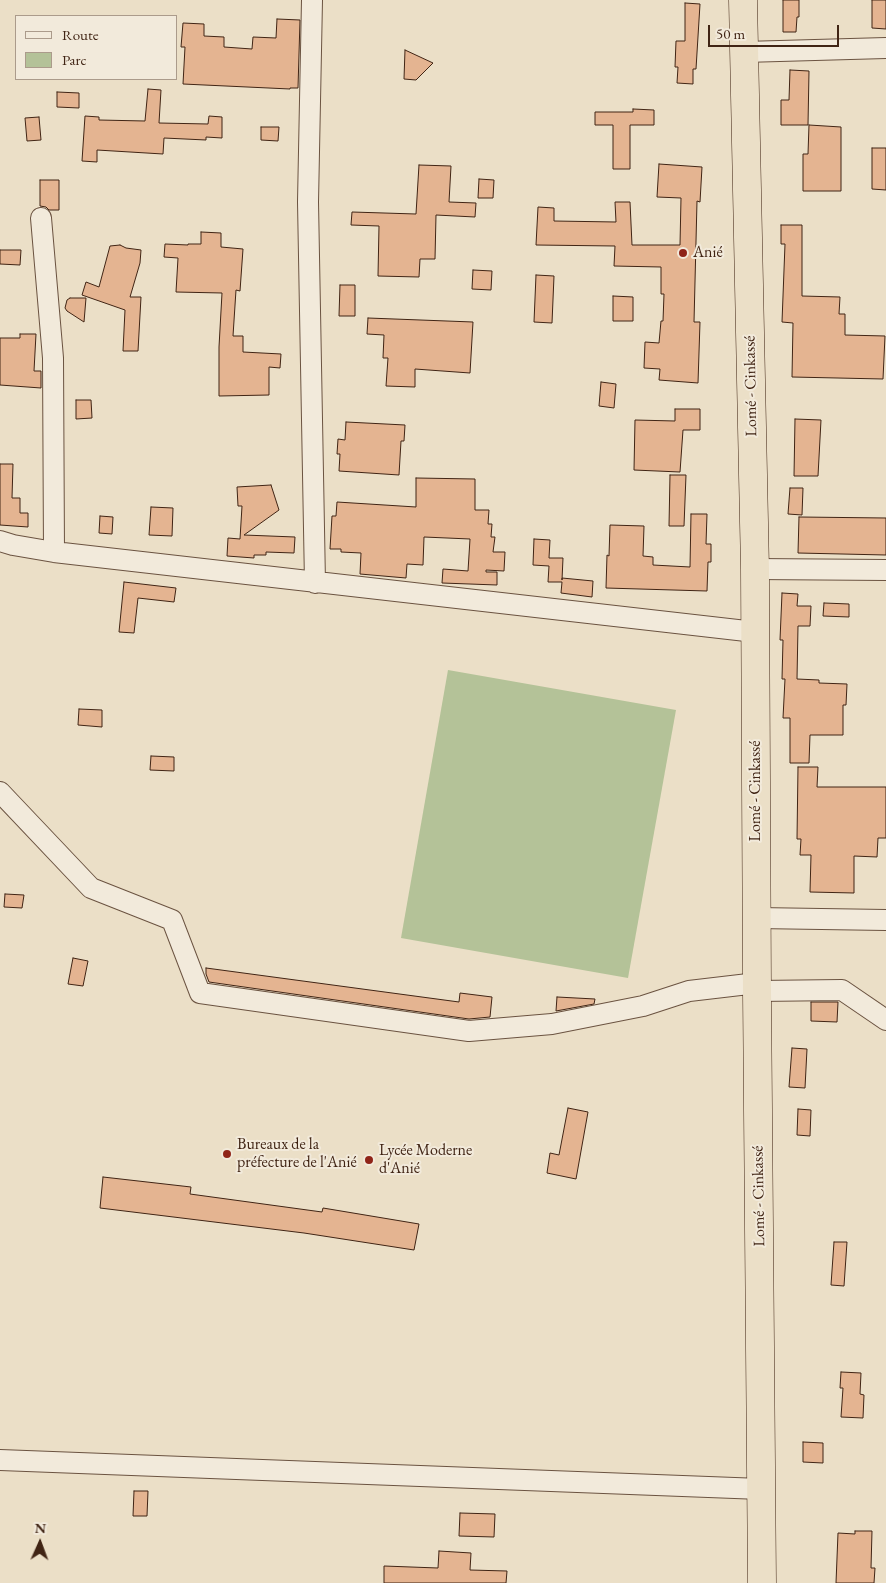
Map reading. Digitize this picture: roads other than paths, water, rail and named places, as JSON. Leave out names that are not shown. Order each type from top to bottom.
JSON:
[{"type":"highway","name":"Lomé - Cinkassé","points":[[743,0],[755,569],[762,1583]]},
{"type":"street","points":[[312,0],[308,202],[315,583]]},
{"type":"street","points":[[744,52],[886,48]]},
{"type":"street","points":[[41,218],[53,358],[54,552]]},
{"type":"street","points":[[0,540],[13,545],[54,552],[755,632]]},
{"type":"street","points":[[755,569],[886,570]]},
{"type":"street","points":[[0,792],[91,888],[172,920],[200,992],[469,1031],[552,1024],[643,1006],[689,991],[757,987],[842,990],[886,1020]]},
{"type":"street","points":[[756,918],[886,920]]},
{"type":"street","points":[[0,1460],[761,1489]]},
{"type":"place","name":"Anié","points":[[683,253]]},
{"type":"place","name":"Bureaux de la préfecture de l'Anié","points":[[227,1154]]},
{"type":"place","name":"Lycée Moderne d'Anié","points":[[369,1160]]}]
